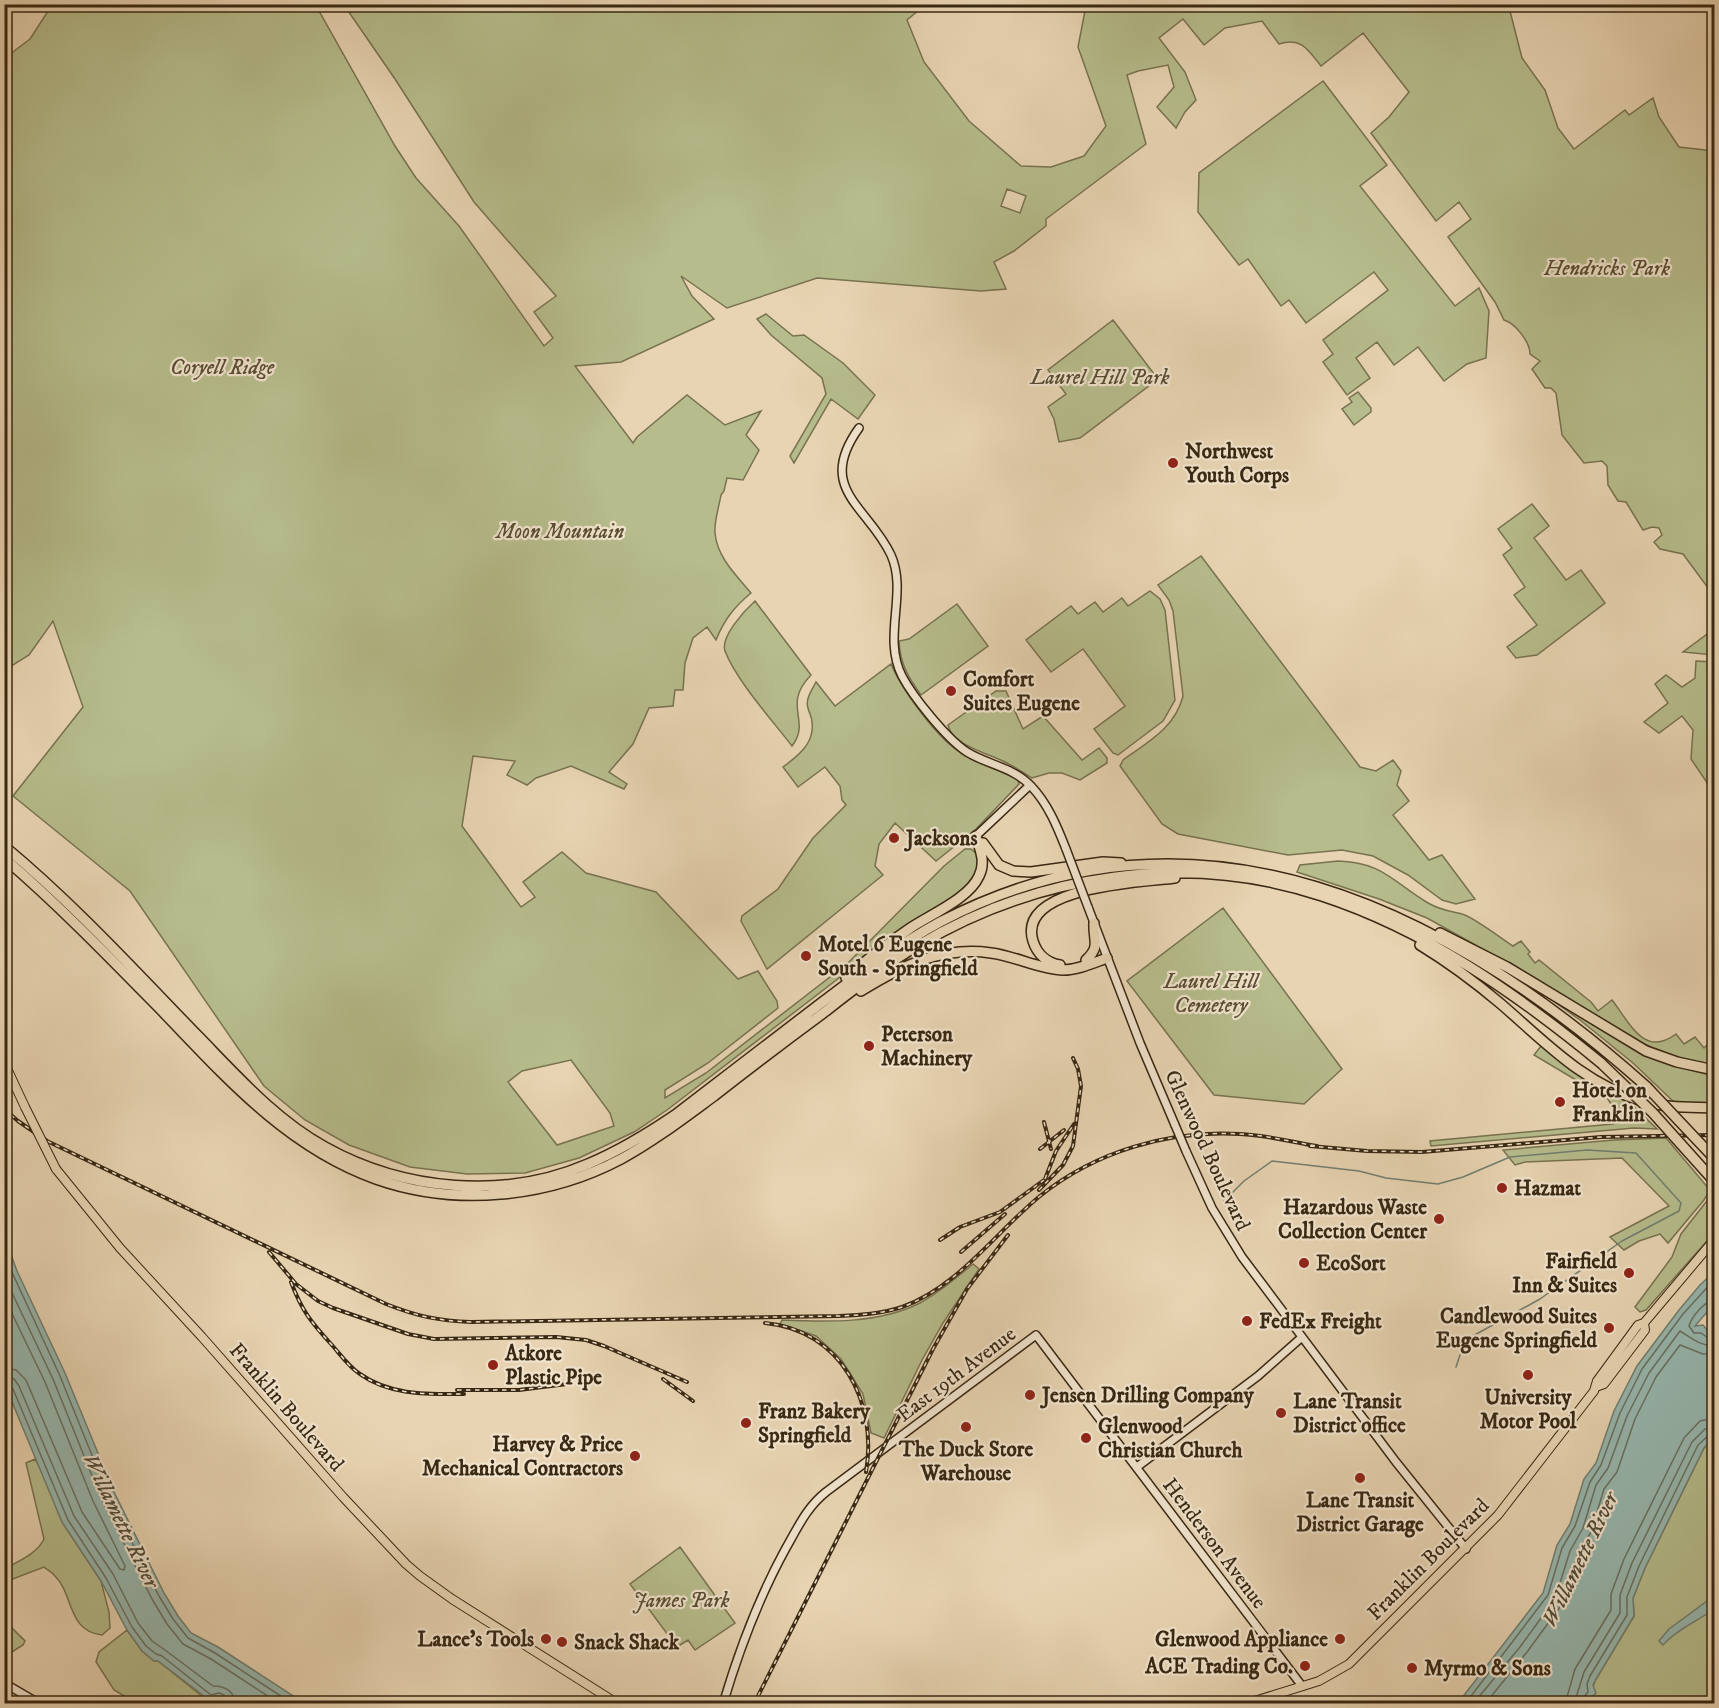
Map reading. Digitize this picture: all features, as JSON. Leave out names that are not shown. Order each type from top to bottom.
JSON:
[{"type":"highway","points":[[976,836],[999,865],[1013,871],[1031,872],[1103,862],[1138,866]]},
{"type":"highway","points":[[804,1022],[870,958],[911,928],[959,898],[975,884],[980,875],[983,860],[976,836]]},
{"type":"highway","points":[[4,846],[56,892],[245,1083],[283,1118],[324,1147],[357,1163],[419,1182],[468,1186],[518,1183],[544,1179],[587,1165],[645,1135],[804,1022],[914,948],[965,919],[998,905],[1056,887],[1111,877],[1151,873],[1209,874],[1289,886],[1341,903],[1386,921],[1419,938],[1495,983],[1562,1031],[1601,1063],[1669,1129],[1714,1180]]},
{"type":"highway","points":[[4,858],[52,901],[230,1081],[270,1118],[313,1150],[335,1162],[400,1186],[447,1194],[498,1194],[548,1187],[588,1174],[649,1143],[887,955],[917,936],[971,907],[1004,894],[1069,875],[1138,866],[1197,865],[1257,872],[1323,888],[1398,918],[1457,948],[1542,1001],[1608,1052],[1647,1088],[1714,1158]]},
{"type":"highway","points":[[1106,955],[1062,965],[1053,964],[1039,953],[1033,941],[1033,926],[1036,917],[1049,904],[1071,894],[1113,885],[1209,874]]},
{"type":"highway","points":[[1398,918],[1418,922],[1498,962],[1646,1051],[1677,1062],[1714,1070]]},
{"type":"highway","points":[[1386,921],[1473,982],[1571,1065],[1598,1083],[1625,1095],[1659,1105],[1714,1108]]},
{"type":"highway","points":[[1086,960],[1093,954],[1096,947],[1094,923]]},
{"type":"highway","points":[[804,1022],[892,973],[925,958],[941,954],[988,953],[1064,970],[1085,966],[1106,955]]},
{"type":"main road","name":"Franklin Boulevard","points":[[4,1062],[56,1169],[120,1248],[343,1497],[406,1563],[452,1599],[618,1704]]},
{"type":"main road","name":"Franklin Boulevard","points":[[1245,1704],[1302,1686],[1333,1674],[1349,1664],[1466,1549],[1518,1492],[1596,1387],[1597,1381],[1638,1325],[1644,1323],[1713,1244]]},
{"type":"street","points":[[859,428],[846,450],[842,474],[849,497],[883,541],[894,566],[897,585],[894,645],[902,676],[943,731],[956,744],[974,755],[1013,772],[1030,785],[976,836]]},
{"type":"street","name":"Glenwood Boulevard","points":[[1030,785],[1052,817],[1175,1125],[1212,1208],[1226,1233],[1390,1454],[1466,1549]]},
{"type":"street","name":"Henderson Avenue","points":[[1036,1335],[1302,1686]]},
{"type":"street","name":"East 19th Avenue","points":[[723,1704],[746,1635],[764,1593],[811,1506],[826,1492],[1036,1335]]},
{"type":"street","points":[[1137,1467],[1258,1376],[1302,1337]]},
{"type":"street","points":[[4,1683],[40,1704]]},
{"type":"green space","points":[[52,5],[313,5],[319,11],[395,146],[416,178],[459,226],[544,346],[553,338],[534,312],[556,296],[474,202],[395,79],[344,5],[925,5],[907,20],[924,62],[969,121],[1021,166],[1051,167],[1084,156],[1106,126],[1078,47],[1085,11],[1080,5],[1506,5],[1510,11],[1522,58],[1545,90],[1558,128],[1574,149],[1625,110],[1629,115],[1653,98],[1659,117],[1679,147],[1714,151],[1714,596],[1683,554],[1660,549],[1654,542],[1662,535],[1659,528],[1652,527],[1643,530],[1626,502],[1618,501],[1608,485],[1607,466],[1602,461],[1584,463],[1562,435],[1556,393],[1551,388],[1545,388],[1532,369],[1540,361],[1530,354],[1525,339],[1517,329],[1504,320],[1495,302],[1448,237],[1471,219],[1459,202],[1436,221],[1371,133],[1389,117],[1409,92],[1363,33],[1321,66],[1304,46],[1293,42],[1279,44],[1262,21],[1225,28],[1204,45],[1183,19],[1159,38],[1185,72],[1196,100],[1185,112],[1176,128],[1157,107],[1174,87],[1168,65],[1127,75],[1146,144],[1046,219],[1046,226],[1014,251],[994,262],[1006,289],[981,291],[817,278],[727,308],[681,276],[692,296],[714,319],[621,362],[575,366],[633,443],[637,437],[687,395],[725,425],[761,411],[746,435],[759,450],[743,480],[727,478],[721,495],[715,528],[719,550],[723,558],[751,593],[730,614],[716,640],[707,627],[693,638],[685,663],[683,690],[675,690],[673,706],[649,708],[633,744],[609,772],[627,784],[624,789],[571,766],[536,778],[527,785],[507,775],[515,761],[473,756],[462,826],[521,907],[535,897],[523,882],[562,852],[586,873],[656,892],[738,979],[758,971],[777,1001],[778,1008],[708,1063],[665,1090],[665,1098],[706,1073],[848,963],[944,866],[965,849],[971,849],[978,855],[977,871],[966,887],[852,968],[667,1110],[634,1132],[579,1158],[525,1173],[467,1174],[410,1167],[349,1145],[305,1120],[264,1086],[130,891],[13,796],[83,707],[53,621],[29,655],[5,670],[5,58],[30,39]],"holes":[[[1007,189],[1026,196],[1020,213],[1001,206]],[[571,1060],[610,1113],[614,1126],[557,1145],[508,1082],[522,1071]]]},
{"type":"green space","points":[[1323,81],[1387,165],[1360,186],[1455,306],[1479,288],[1489,311],[1486,358],[1467,364],[1444,381],[1418,347],[1394,365],[1377,342],[1356,358],[1370,378],[1347,395],[1323,362],[1333,354],[1323,340],[1388,290],[1374,272],[1306,323],[1289,300],[1281,306],[1248,259],[1239,265],[1198,212],[1199,173]]},
{"type":"green space","points":[[766,314],[793,336],[804,335],[843,363],[875,395],[858,419],[831,399],[794,463],[790,456],[826,394],[822,378],[771,335],[757,319]]},
{"type":"green space","name":"Laurel Hill Park","points":[[1113,320],[1158,379],[1080,438],[1059,442],[1054,419],[1048,407],[1066,394],[1048,370]]},
{"type":"green space","points":[[1358,392],[1371,408],[1371,412],[1354,425],[1342,409],[1352,402],[1349,398]]},
{"type":"green space","points":[[1532,504],[1549,526],[1534,538],[1566,580],[1581,570],[1605,603],[1537,655],[1516,658],[1507,647],[1537,625],[1514,595],[1525,587],[1503,555],[1512,548],[1498,529]]},
{"type":"green space","points":[[1201,556],[1360,767],[1376,771],[1393,760],[1401,771],[1397,785],[1409,801],[1393,815],[1429,860],[1442,855],[1475,899],[1456,904],[1442,900],[1408,875],[1373,856],[1342,850],[1288,855],[1178,834],[1162,824],[1120,766],[1123,760],[1167,726],[1179,707],[1183,696],[1173,611],[1169,600],[1158,585]]},
{"type":"green space","points":[[1150,591],[1160,599],[1165,610],[1175,700],[1163,721],[1118,755],[1113,753],[1094,729],[1125,706],[1083,649],[1051,672],[1026,640],[1071,606],[1078,614],[1095,602],[1103,612],[1122,598],[1128,606]]},
{"type":"green space","points":[[755,601],[811,675],[802,686],[798,696],[799,728],[792,746],[746,687],[725,651],[724,645],[730,631]]},
{"type":"green space","points":[[957,604],[988,646],[921,695],[906,670],[899,641],[909,639]]},
{"type":"green space","points":[[1714,629],[1714,655],[1683,652]]},
{"type":"green space","points":[[1696,661],[1713,662],[1710,677],[1714,683],[1714,793],[1691,759],[1693,730],[1682,716],[1659,733],[1644,722],[1668,703],[1655,684],[1666,675],[1682,687],[1695,678]]},
{"type":"green space","points":[[891,664],[912,700],[943,738],[963,754],[1011,776],[1018,780],[1019,784],[976,829],[936,861],[895,823],[879,844],[875,866],[883,875],[767,969],[741,921],[742,916],[778,889],[813,838],[846,805],[842,800],[840,786],[825,767],[798,787],[783,767],[800,753],[811,736],[812,720],[807,705],[809,695],[816,682],[835,706]]},
{"type":"green space","points":[[996,691],[1006,691],[1023,729],[1043,716],[1082,760],[1099,748],[1107,758],[1107,763],[1080,780],[1062,773],[1049,773],[1032,778],[956,738],[948,725]]},
{"type":"green space","points":[[1338,861],[1353,862],[1377,869],[1428,903],[1467,916],[1513,946],[1521,941],[1535,963],[1539,960],[1591,1002],[1598,1011],[1612,1000],[1632,1027],[1646,1040],[1655,1042],[1665,1040],[1676,1034],[1684,1044],[1695,1037],[1704,1048],[1708,1044],[1714,1053],[1714,1067],[1671,1055],[1632,1039],[1535,978],[1427,918],[1379,899],[1297,872],[1300,865]]},
{"type":"green space","name":"Laurel Hill Cemetery","points":[[1223,908],[1342,1069],[1304,1104],[1214,1095],[1127,981]]},
{"type":"green space","points":[[1535,988],[1600,1029],[1642,1052],[1714,1076],[1714,1104],[1676,1104],[1633,1063],[1580,1020]]},
{"type":"green space","points":[[1541,1046],[1599,1089],[1629,1102],[1657,1129],[1634,1128],[1431,1146],[1430,1141],[1613,1124],[1619,1121],[1608,1099],[1534,1055]]},
{"type":"green space","points":[[1666,1138],[1710,1190],[1668,1243],[1660,1234],[1639,1241],[1624,1250],[1610,1237],[1669,1206],[1622,1158],[1525,1162],[1515,1165],[1503,1150],[1614,1140]]},
{"type":"green space","points":[[1713,1193],[1714,1233],[1646,1310],[1640,1312],[1635,1307],[1672,1257],[1681,1234]]},
{"type":"green space","points":[[973,1264],[979,1269],[943,1323],[922,1360],[884,1438],[871,1433],[863,1394],[841,1359],[816,1336],[780,1324],[782,1320],[834,1321],[870,1318],[904,1310],[934,1295]]},
{"type":"green space","points":[[1714,1437],[1714,1703],[1586,1704],[1596,1679],[1634,1616],[1633,1598],[1645,1568],[1704,1448]]},
{"type":"green space","points":[[35,1459],[62,1522],[101,1581],[109,1612],[110,1628],[102,1635],[91,1632],[77,1620],[61,1584],[44,1567],[5,1582],[5,1569],[32,1553],[44,1539],[26,1463]]},
{"type":"green space","name":"James Park","points":[[680,1547],[735,1623],[695,1650],[688,1640],[677,1647],[630,1584]]},
{"type":"green space","points":[[5,1617],[25,1641],[12,1652],[5,1644]]},
{"type":"green space","points":[[127,1630],[142,1651],[154,1661],[158,1661],[208,1701],[216,1698],[223,1703],[130,1703],[128,1698],[114,1690],[96,1662],[99,1652]]},
{"type":"water","name":"Willamette River","points":[[5,1238],[17,1271],[65,1373],[114,1492],[164,1593],[178,1616],[191,1633],[218,1647],[304,1703],[223,1703],[217,1699],[217,1702],[213,1703],[142,1651],[127,1630],[101,1581],[62,1522],[5,1385]]},
{"type":"water","name":"Willamette River","points":[[1714,1272],[1714,1304],[1695,1326],[1703,1325],[1709,1332],[1714,1330],[1714,1437],[1704,1448],[1645,1568],[1633,1598],[1634,1616],[1593,1685],[1596,1693],[1586,1703],[1458,1703],[1543,1593],[1557,1545],[1570,1524],[1584,1479],[1596,1463],[1614,1411],[1637,1366],[1679,1310]]},
{"type":"water","points":[[1714,1596],[1714,1609],[1681,1630],[1663,1645],[1659,1641],[1669,1629]]},
{"type":"waterway","points":[[1224,1201],[1244,1181],[1272,1161],[1359,1171],[1386,1178],[1438,1184],[1463,1177],[1510,1157],[1587,1150],[1636,1153],[1681,1203],[1679,1211],[1622,1241],[1540,1299],[1471,1337],[1462,1349],[1456,1367]]},
{"type":"railway","points":[[1039,1190],[1063,1165],[1073,1146],[1081,1086],[1073,1058]]},
{"type":"railway","points":[[4,1109],[47,1141],[386,1304],[428,1317],[471,1322],[839,1316],[886,1311],[922,1298],[941,1286],[975,1258],[1040,1196],[1062,1180],[1109,1156],[1160,1140],[1213,1134],[1259,1136],[1317,1146]]},
{"type":"railway","points":[[1044,1122],[1051,1149]]},
{"type":"railway","points":[[1045,1179],[1056,1151],[1074,1124]]},
{"type":"railway","points":[[1040,1149],[1064,1130]]},
{"type":"railway","points":[[1310,1146],[1367,1151],[1422,1152],[1601,1137],[1714,1135]]},
{"type":"railway","points":[[940,1240],[960,1227],[1000,1212],[1044,1180]]},
{"type":"railway","points":[[961,1252],[1005,1214]]},
{"type":"railway","points":[[754,1704],[933,1349],[967,1289],[1008,1235]]},
{"type":"railway","points":[[269,1252],[296,1284],[318,1301],[408,1334],[434,1339],[556,1337],[586,1340],[687,1382]]},
{"type":"railway","points":[[291,1282],[303,1309],[312,1322],[348,1364],[360,1374],[397,1390],[464,1394]]},
{"type":"railway","points":[[765,1323],[792,1329],[815,1339],[834,1355],[848,1374],[859,1396],[866,1420],[868,1446],[866,1472]]},
{"type":"railway","points":[[663,1379],[693,1401]]},
{"type":"railway","points":[[457,1390],[519,1390],[567,1384]]},
{"type":"place","name":"Northwest Youth Corps","points":[[1173,463]]},
{"type":"place","name":"Comfort Suites Eugene","points":[[951,691]]},
{"type":"place","name":"Jacksons","points":[[894,838]]},
{"type":"place","name":"Motel 6 Eugene South - Springfield","points":[[806,956]]},
{"type":"place","name":"Peterson Machinery","points":[[869,1046]]},
{"type":"place","name":"Hotel on Franklin","points":[[1560,1102]]},
{"type":"place","name":"Hazmat","points":[[1502,1188]]},
{"type":"place","name":"Hazardous Waste Collection Center","points":[[1439,1219]]},
{"type":"place","name":"EcoSort","points":[[1304,1263]]},
{"type":"place","name":"Fairfield Inn & Suites","points":[[1629,1273]]},
{"type":"place","name":"FedEx Freight","points":[[1247,1321]]},
{"type":"place","name":"Candlewood Suites Eugene Springfield","points":[[1609,1328]]},
{"type":"place","name":"Atkore Plastic Pipe","points":[[493,1365]]},
{"type":"place","name":"University Motor Pool","points":[[1528,1375]]},
{"type":"place","name":"Jensen Drilling Company","points":[[1030,1395]]},
{"type":"place","name":"Lane Transit District office","points":[[1281,1413]]},
{"type":"place","name":"Franz Bakery Springfield","points":[[746,1423]]},
{"type":"place","name":"The Duck Store Warehouse","points":[[966,1427]]},
{"type":"place","name":"Glenwood Christian Church","points":[[1086,1438]]},
{"type":"place","name":"Harvey & Price Mechanical Contractors","points":[[635,1456]]},
{"type":"place","name":"Lane Transit District Garage","points":[[1360,1478]]},
{"type":"place","name":"Lance’s Tools","points":[[546,1639]]},
{"type":"place","name":"Glenwood Appliance","points":[[1340,1639]]},
{"type":"place","name":"Snack Shack","points":[[562,1642]]},
{"type":"place","name":"ACE Trading Co.","points":[[1305,1666]]},
{"type":"place","name":"Myrmo & Sons","points":[[1412,1668]]},
{"type":"park label","name":"Hendricks Park","points":[[1607,268]]},
{"type":"park label","name":"Coryell Ridge","points":[[222,367]]},
{"type":"park label","name":"Moon Mountain","points":[[560,531]]}]
